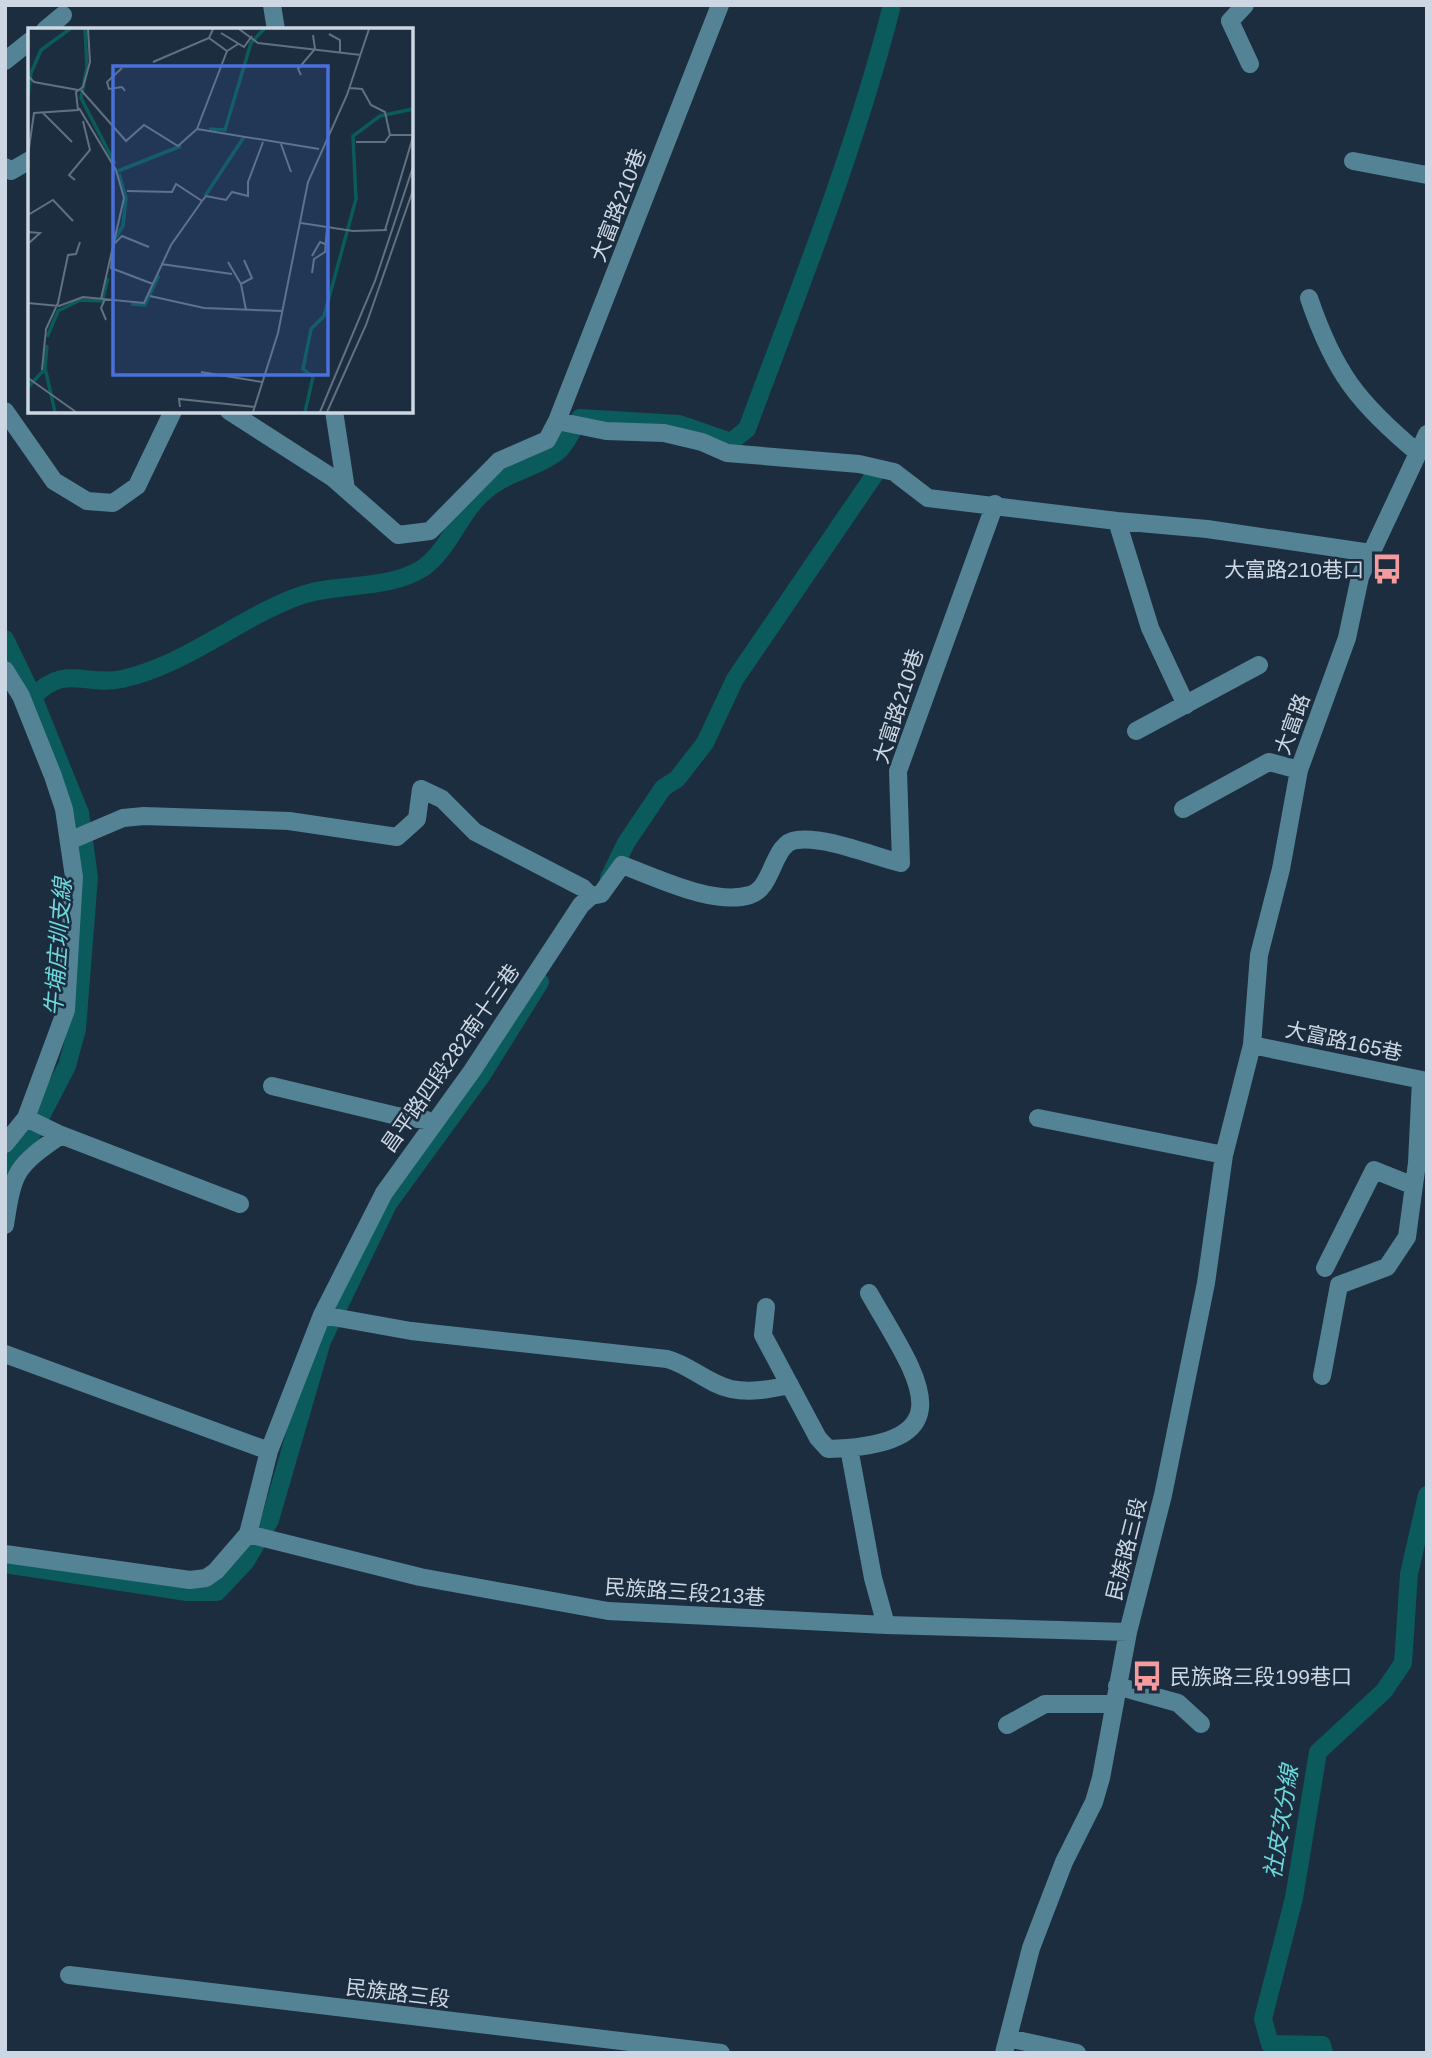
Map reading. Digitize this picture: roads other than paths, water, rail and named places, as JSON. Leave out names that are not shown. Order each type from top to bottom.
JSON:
[{"type":"street","points":[[272,5],[276,28]]},
{"type":"street","name":"大富路210巷","points":[[232,413],[346,489],[398,535],[430,531],[499,461],[547,440],[561,423],[720,5]]},
{"type":"street","points":[[1245,5],[1230,21],[1250,64]]},
{"type":"street","points":[[47,28],[63,15]]},
{"type":"street","points":[[5,61],[28,43]]},
{"type":"street","points":[[5,167],[11,171],[28,161]]},
{"type":"street","points":[[1353,161],[1427,175]]},
{"type":"street","points":[[1309,298],[1325,347],[1353,388],[1378,419],[1419,453]]},
{"type":"street","points":[[5,411],[54,481],[87,501],[113,503],[137,486],[172,413]]},
{"type":"street","points":[[334,413],[346,489]]},
{"type":"street","points":[[561,423],[606,431],[664,433],[702,442],[727,453],[859,464],[894,472],[928,498],[1116,522],[1207,529],[1371,553]]},
{"type":"street","name":"大富路","points":[[1252,1045],[1259,955],[1281,869],[1299,770],[1346,638],[1360,577],[1427,434]]},
{"type":"street","name":"大富路210巷","points":[[591,896],[601,894],[622,866],[705,896],[750,895],[760,889],[786,845],[796,839],[828,844],[901,863],[898,771],[995,505]]},
{"type":"street","points":[[1116,522],[1150,628],[1186,705]]},
{"type":"street","points":[[1136,732],[1259,665]]},
{"type":"street","points":[[5,670],[21,696],[64,808],[80,837],[74,877],[66,1010],[26,1118],[5,1144]]},
{"type":"street","points":[[1183,809],[1269,762],[1299,770]]},
{"type":"street","points":[[80,837],[123,818],[144,816],[289,821],[397,837],[416,819],[421,789],[442,799],[475,832],[583,888],[591,896]]},
{"type":"street","name":"昌平路四段282南十三巷","points":[[5,1554],[190,1580],[206,1578],[216,1571],[248,1534],[269,1451],[322,1315],[384,1193],[581,905],[591,896]]},
{"type":"street","name":"大富路165巷","points":[[1252,1045],[1424,1081]]},
{"type":"street","name":"民族路三段","points":[[1006,2046],[1031,1948],[1064,1862],[1094,1802],[1128,1632],[1163,1495],[1206,1283],[1224,1155],[1252,1045]]},
{"type":"street","points":[[1322,1376],[1339,1285],[1387,1267],[1407,1237],[1424,1081]]},
{"type":"street","points":[[272,1086],[397,1116],[426,1120],[433,1125]]},
{"type":"street","points":[[26,1118],[61,1135],[240,1204]]},
{"type":"street","points":[[1038,1118],[1224,1155]]},
{"type":"street","points":[[5,1225],[11,1184],[21,1166],[61,1135]]},
{"type":"street","points":[[1325,1268],[1374,1170],[1413,1186]]},
{"type":"street","points":[[766,1307],[763,1335],[818,1438],[828,1449],[849,1448],[898,1437],[918,1423],[923,1408],[920,1389],[902,1350],[869,1293]]},
{"type":"street","points":[[322,1315],[411,1331],[667,1359],[685,1363],[729,1389],[763,1391],[790,1385]]},
{"type":"street","points":[[5,1354],[269,1451]]},
{"type":"street","points":[[849,1448],[873,1578],[886,1625]]},
{"type":"street","name":"民族路三段213巷","points":[[248,1534],[420,1577],[596,1609],[886,1625],[1128,1632]]},
{"type":"street","points":[[1117,1686],[1178,1703],[1201,1724]]},
{"type":"street","points":[[1007,1725],[1045,1704],[1114,1704]]},
{"type":"street","name":"民族路三段","points":[[69,1975],[584,2039],[720,2053]]},
{"type":"street","points":[[1006,2046],[1077,2053]]},
{"type":"waterway","points":[[33,697],[44,687],[65,678],[109,681],[146,672],[299,596],[394,580],[423,568],[438,554],[485,491],[560,450],[580,418],[679,424],[731,442],[747,429],[806,272],[844,166],[892,5]]},
{"type":"waterway","points":[[609,878],[626,843],[663,788],[677,779],[705,743],[735,679],[875,474]]},
{"type":"waterway","name":"牛埔庄圳支線","points":[[5,639],[33,697],[80,813],[89,877],[77,1029],[67,1066],[29,1139],[8,1159],[5,1170]]},
{"type":"waterway","points":[[5,1564],[187,1592],[217,1592],[246,1561],[270,1520],[322,1341],[388,1204],[482,1075],[540,982]]},
{"type":"waterway","name":"社皮次分線","points":[[1324,2053],[1322,2045],[1270,2044],[1263,2019],[1294,1898],[1318,1752],[1384,1691],[1403,1663],[1409,1574],[1427,1495]]},
{"type":"place","name":"大富路210巷口","points":[[1387,569]]},
{"type":"place","name":"民族路三段199巷口","points":[[1147,1676]]}]
